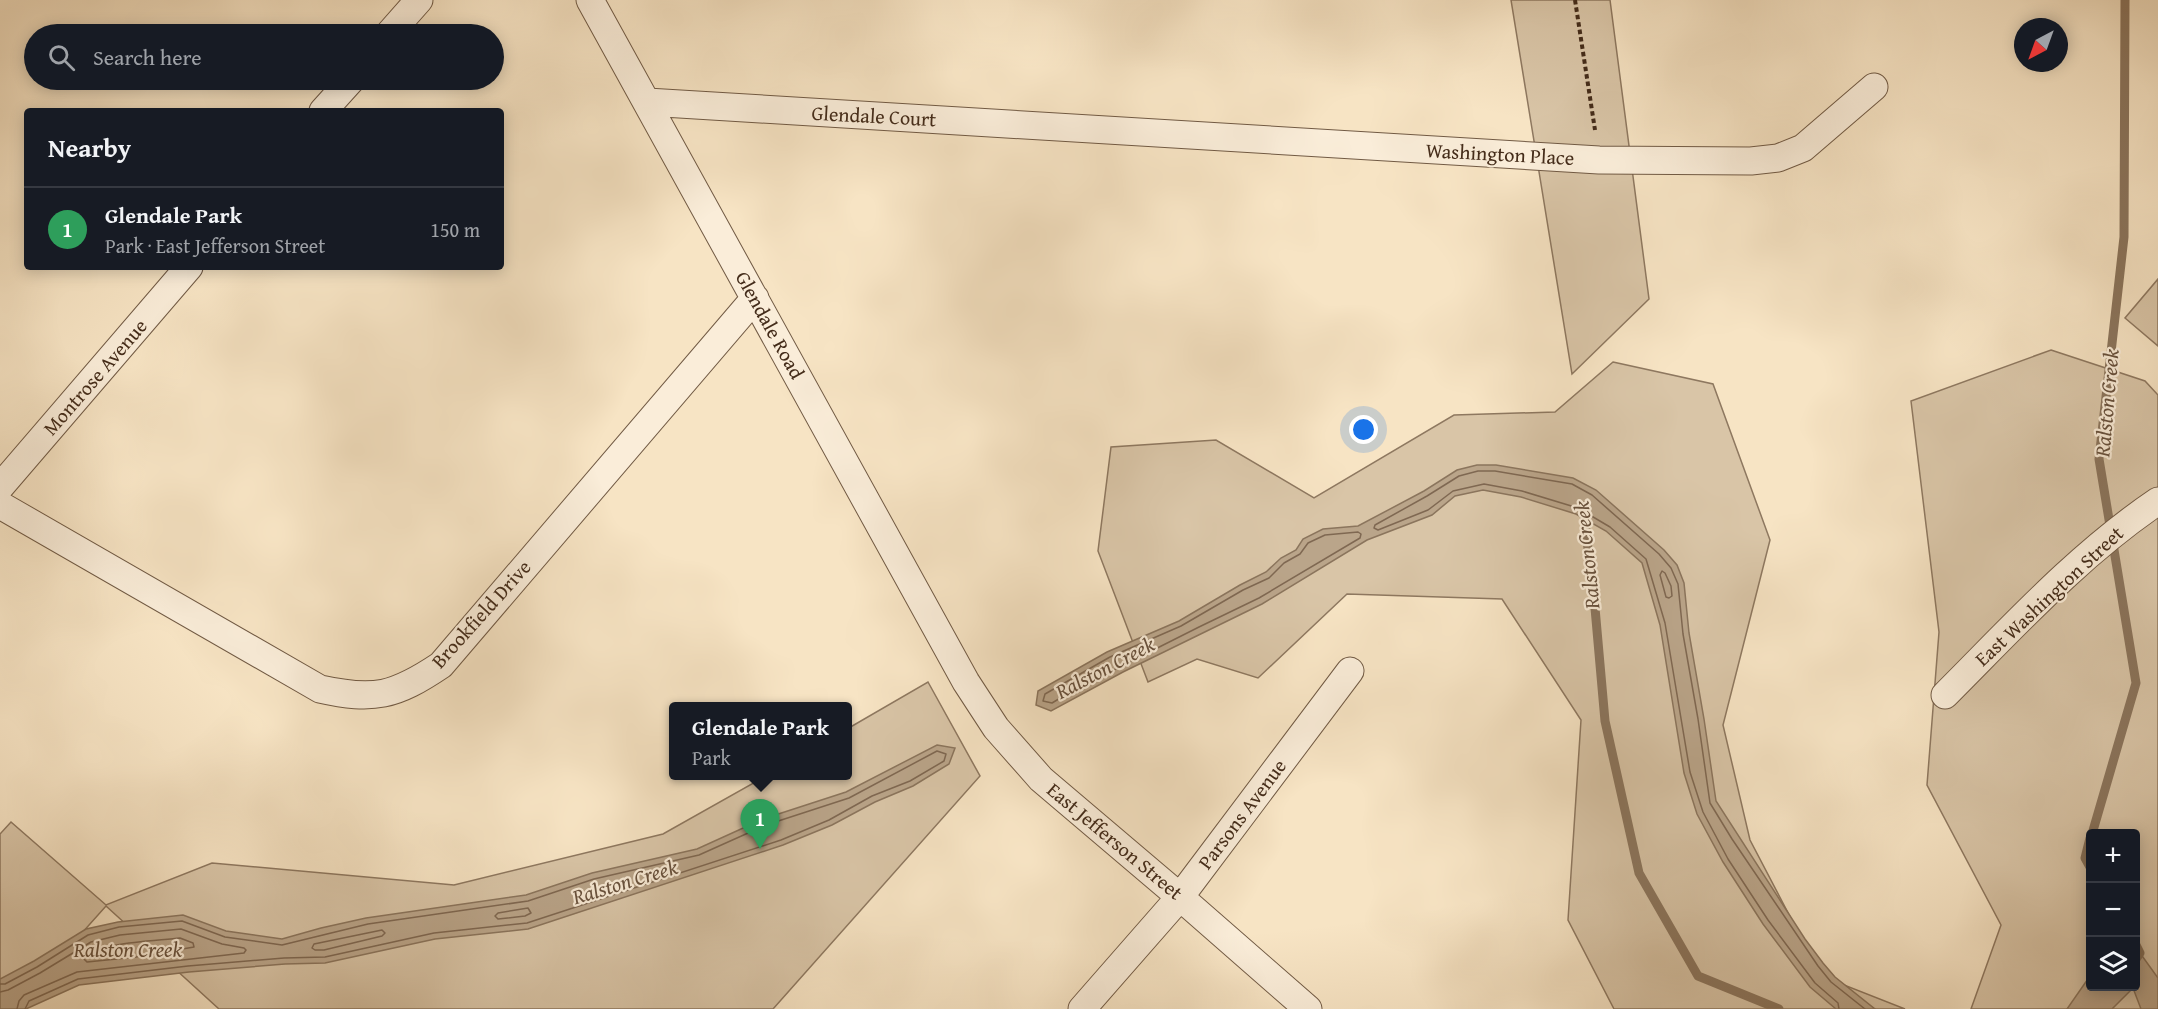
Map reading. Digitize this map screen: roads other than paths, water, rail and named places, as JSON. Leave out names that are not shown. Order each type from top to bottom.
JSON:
[{"type":"street","points":[[398,24],[419,0]]},
{"type":"street","name":"Glendale Road","points":[[590,0],[949,650]]},
{"type":"street","name":"Washington Place","points":[[1102,130],[1599,160],[1750,161],[1778,158],[1803,148],[1874,87]]},
{"type":"street","points":[[326,108],[342,90]]},
{"type":"street","name":"Glendale Court","points":[[646,102],[1102,130]]},
{"type":"street","name":"Montrose Avenue","points":[[0,487],[186,270]]},
{"type":"street","name":"Brookfield Drive","points":[[0,505],[320,690],[352,696],[384,694],[414,683],[441,665],[755,298]]},
{"type":"street","name":"East Washington Street","points":[[1945,695],[2093,549],[2158,501]]},
{"type":"street","name":"East Jefferson Street","points":[[949,650],[996,728],[1041,779],[1308,1009]]},
{"type":"street","name":"Parsons Avenue","points":[[1082,1009],[1180,897],[1350,671]]},
{"type":"water","name":"Ralston Creek","points":[[1477,465],[1496,465],[1573,478],[1596,490],[1664,550],[1677,565],[1684,583],[1689,633],[1716,801],[1823,963],[1835,977],[1875,1009],[1836,1009],[1810,987],[1763,924],[1723,862],[1697,814],[1684,773],[1660,625],[1642,563],[1606,531],[1576,514],[1521,497],[1483,490],[1455,496],[1432,515],[1367,540],[1262,604],[1123,672],[1051,711],[1036,705],[1038,691],[1107,652],[1179,621],[1266,572],[1281,558],[1296,550],[1303,539],[1323,529],[1358,526],[1424,491],[1457,470]]},
{"type":"water","name":"Ralston Creek","points":[[937,745],[955,748],[949,764],[913,786],[875,802],[832,825],[783,845],[528,929],[435,939],[325,963],[189,972],[79,985],[26,1009],[0,1009],[0,979],[86,929],[118,922],[183,915],[226,931],[282,939],[366,918],[526,895],[592,873],[697,849],[763,819],[846,792]]},
{"type":"water","points":[[2140,953],[2158,978],[2158,1009],[2141,1009],[2134,991],[2140,991]]},
{"type":"water","points":[[2086,982],[2086,991],[2130,991],[2112,1009],[2067,1009]]},
{"type":"waterway","name":"Ralston Creek","points":[[2093,829],[2136,683],[2099,459],[2124,237],[2125,0]]},
{"type":"waterway","name":"Ralston Creek","points":[[1583,506],[1605,721],[1639,873],[1698,976],[1779,1009]]},
{"type":"waterway","name":"Ralston Creek","points":[[2086,854],[2086,860]]},
{"type":"place","name":"Glendale Park","points":[[760,849]]}]
